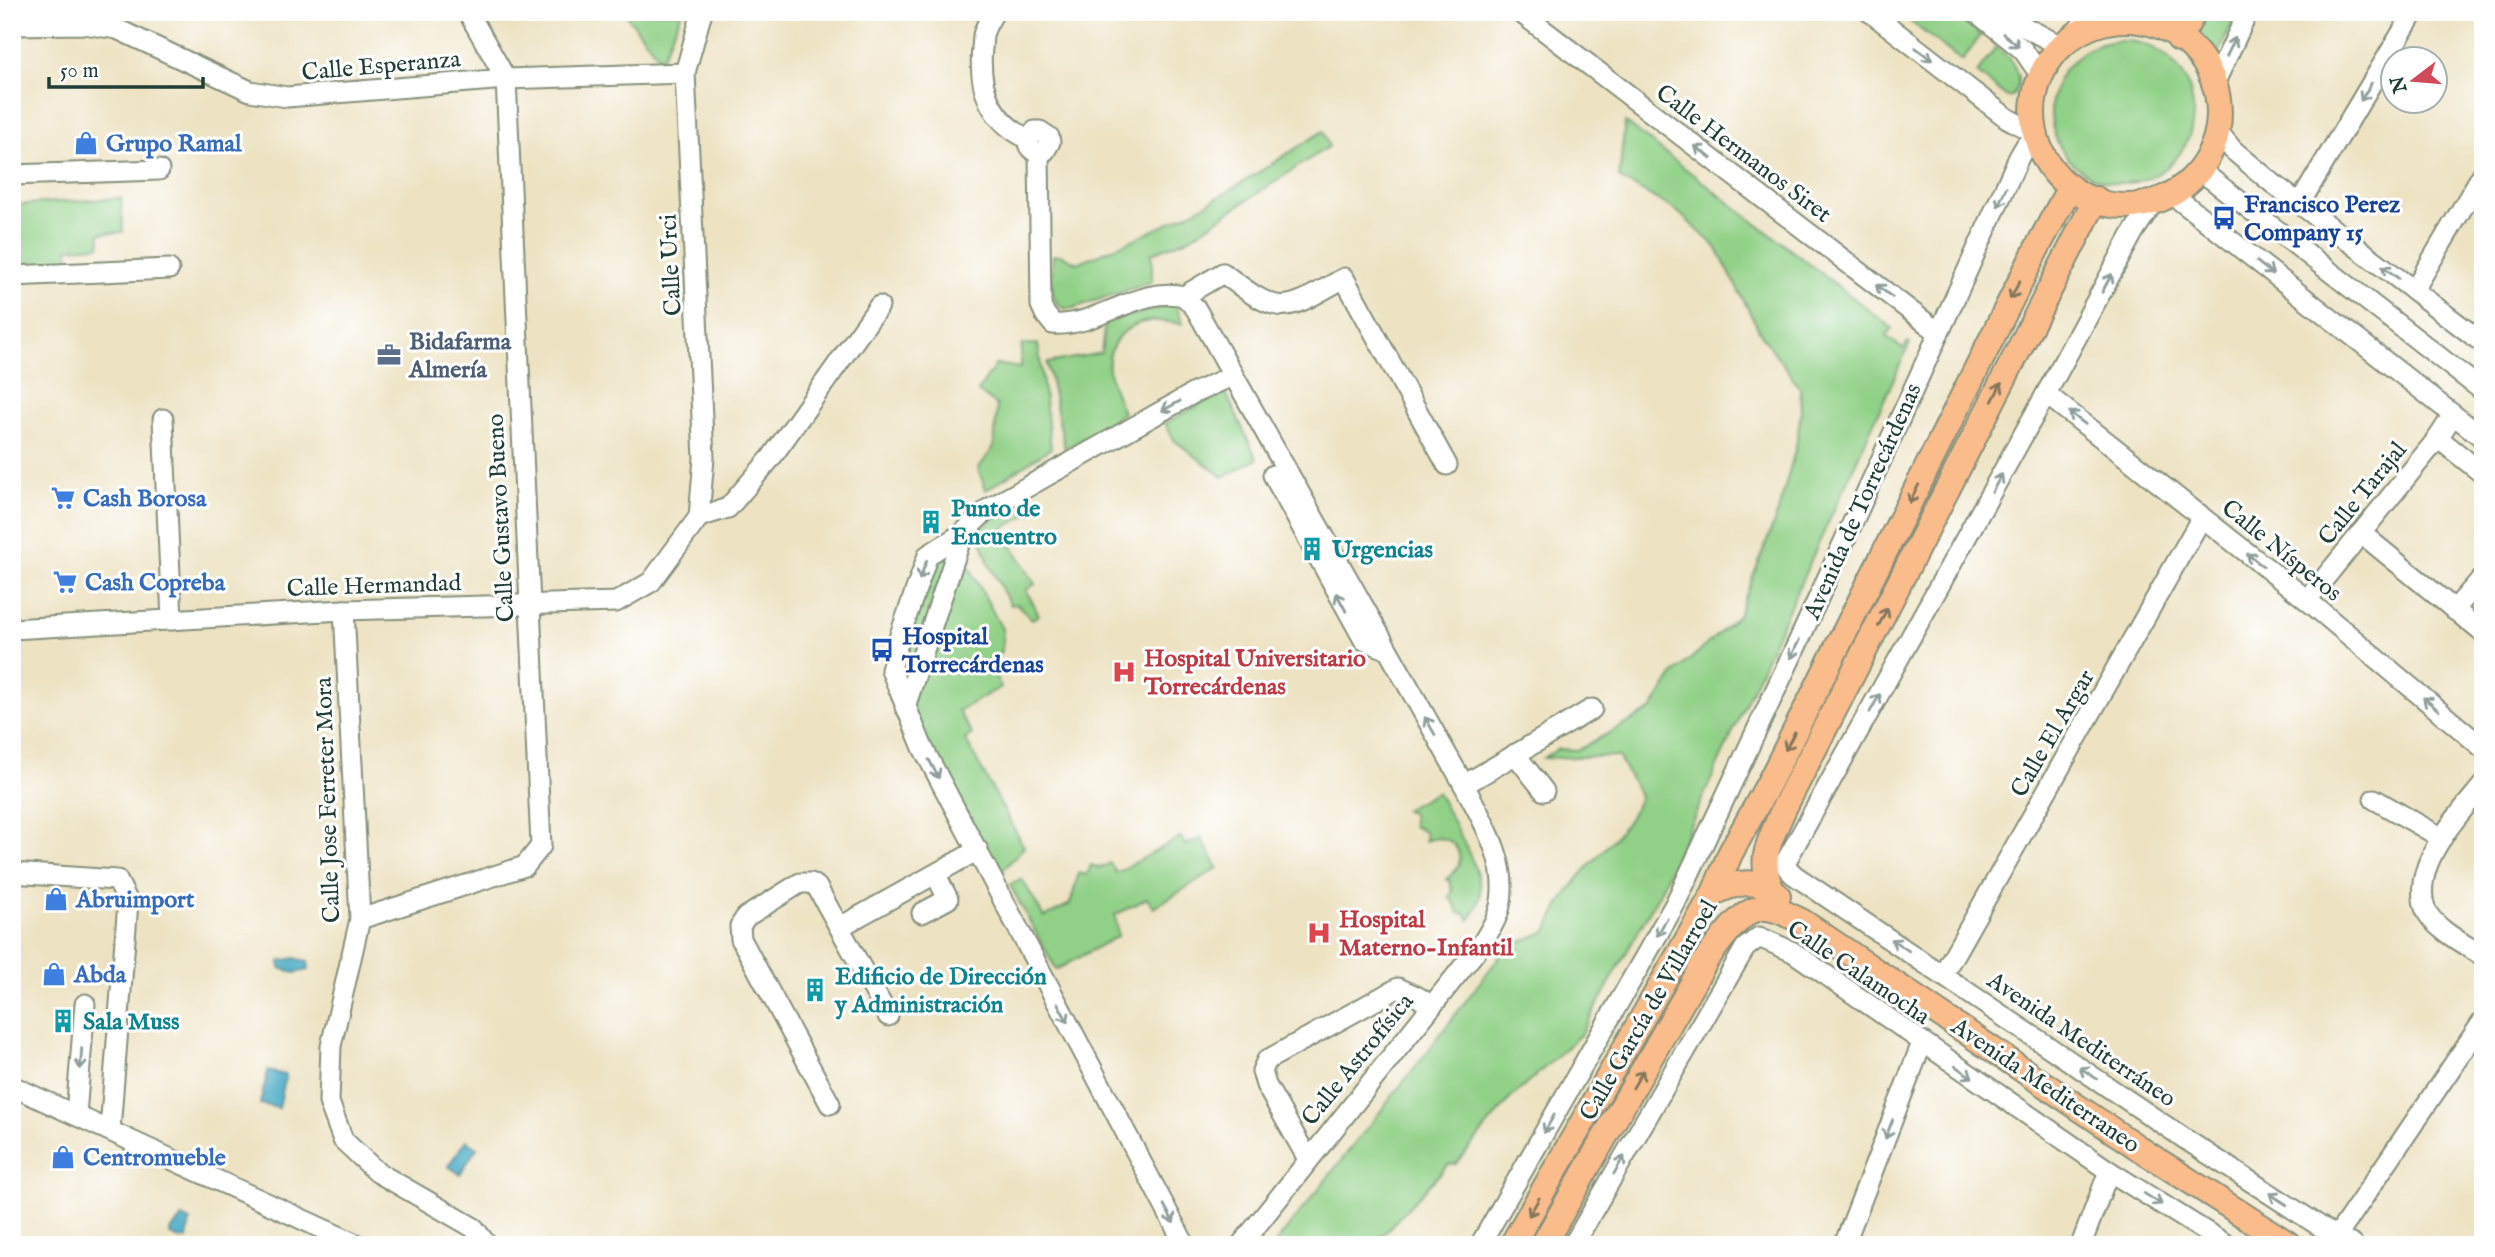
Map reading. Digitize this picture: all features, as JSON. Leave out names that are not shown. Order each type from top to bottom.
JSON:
[{"type":"main road","points":[[2179,38],[2194,12]]},
{"type":"main road","points":[[2150,18],[2179,38],[2201,61],[2215,82],[2220,117],[2219,133],[2212,154],[2201,172],[2185,187],[2163,199],[2129,204],[2087,197],[2070,187],[2048,163],[2035,136],[2032,102],[2039,73],[2066,41],[2097,25],[2111,21],[2150,18]]},
{"type":"main road","name":"Avenida de Torrecárdenas","points":[[1714,893],[1730,854],[1771,779],[2070,187]]},
{"type":"main road","points":[[1706,960],[1758,851],[1784,808],[2096,199]]},
{"type":"main road","points":[[1773,892],[1763,869],[1764,858],[1784,808]]},
{"type":"main road","name":"Calle García de Villarroel","points":[[1512,1245],[1714,893],[1731,884],[1754,883],[1773,892],[1803,922]]},
{"type":"main road","name":"Calle García de Villarroel","points":[[1544,1245],[1706,960],[1730,929],[1752,910],[1763,907],[1776,909],[1803,922]]},
{"type":"main road","name":"Avenida Mediterraneo","points":[[1803,922],[2135,1145],[2290,1245]]},
{"type":"street","points":[[468,12],[506,79]]},
{"type":"street","name":"Calle Urci","points":[[699,517],[704,458],[685,73],[702,12]]},
{"type":"street","points":[[994,12],[984,32],[982,87],[992,107],[1007,125],[1034,146],[1041,305],[1053,324],[1086,320],[1170,292],[1184,296],[1223,273],[1270,305],[1286,307],[1300,303],[1345,278],[1447,465]]},
{"type":"street","name":"Calle Hermanos Siret","points":[[1520,12],[1938,332]]},
{"type":"street","points":[[1870,12],[2007,118],[2035,136]]},
{"type":"street","points":[[1976,12],[2023,50],[2039,73]]},
{"type":"street","points":[[2003,12],[2017,23],[2066,41],[2092,12]]},
{"type":"street","points":[[2215,82],[2248,12]]},
{"type":"street","points":[[2300,204],[2414,12]]},
{"type":"street","name":"Calle Esperanza","points":[[12,25],[84,24],[117,29],[250,91],[287,97],[506,79],[685,73]]},
{"type":"street","name":"Calle Gustavo Bueno","points":[[360,919],[525,866],[541,846],[506,79]]},
{"type":"street","points":[[2219,133],[2233,150],[2300,204],[2483,343]]},
{"type":"street","name":"Avenida de Torrecárdenas","points":[[1694,866],[2019,157],[2035,136]]},
{"type":"street","points":[[12,175],[159,170]]},
{"type":"street","points":[[2201,172],[2483,391]]},
{"type":"street","points":[[2414,290],[2483,173]]},
{"type":"street","points":[[2046,394],[2134,231],[2163,199],[2483,438]]},
{"type":"street","points":[[12,276],[169,269]]},
{"type":"street","name":"Calle Astrofísica","points":[[1184,296],[1196,309],[1464,785],[1499,861],[1502,882],[1499,912],[1483,942],[1241,1244]]},
{"type":"street","points":[[699,517],[728,508],[771,458],[879,306]]},
{"type":"street","points":[[1185,1245],[923,748],[891,670],[913,594],[928,555],[963,533],[988,509],[1194,393],[1232,376]]},
{"type":"street","name":"Calle Nísperos","points":[[2046,394],[2307,600],[2483,748]]},
{"type":"street","name":"Avenida Mediterráneo","points":[[2046,394],[1785,863],[1788,869],[2339,1242]]},
{"type":"street","name":"Calle Tarajal","points":[[2307,600],[2438,438],[2452,415]]},
{"type":"street","points":[[163,419],[172,620]]},
{"type":"street","points":[[2438,438],[2483,474]]},
{"type":"street","name":"Calle El Argar","points":[[1943,974],[2198,524],[2199,514]]},
{"type":"street","name":"Calle Hermandad","points":[[12,629],[344,610],[616,602],[651,582],[699,517]]},
{"type":"street","points":[[905,707],[963,533]]},
{"type":"street","points":[[2361,533],[2483,634]]},
{"type":"street","points":[[2454,610],[2483,577]]},
{"type":"street","name":"Calle Jose Ferreter Mora","points":[[344,610],[360,919],[331,1046],[329,1102],[343,1140],[377,1172],[474,1228],[487,1245]]},
{"type":"street","points":[[1464,785],[1592,709]]},
{"type":"street","points":[[1515,754],[1544,791]]},
{"type":"street","points":[[2483,785],[2434,850],[2424,882],[2425,909],[2443,930],[2483,956]]},
{"type":"street","points":[[2374,799],[2442,838]]},
{"type":"street","points":[[839,928],[978,850]]},
{"type":"street","name":"Calle García de Villarroel","points":[[1480,1245],[1675,904],[1694,866]]},
{"type":"street","points":[[12,873],[117,880],[128,902],[110,1130]]},
{"type":"street","points":[[922,913],[948,898],[936,874]]},
{"type":"street","points":[[830,1104],[741,939],[740,926],[746,917],[800,883],[811,883],[817,887],[888,1016]]},
{"type":"street","name":"Calle Calamocha","points":[[1573,1245],[1745,948],[1759,937],[1778,944],[2109,1171],[2227,1245]]},
{"type":"street","points":[[1308,1159],[1266,1085],[1262,1071],[1267,1060],[1398,988],[1432,1006]]},
{"type":"street","points":[[76,1115],[85,1004]]},
{"type":"street","points":[[2339,1242],[2483,1021]]},
{"type":"street","points":[[1844,1245],[1922,1043]]},
{"type":"street","points":[[12,1086],[358,1245]]},
{"type":"street","points":[[2081,1245],[2109,1171]]},
{"type":"green space","points":[[624,12],[682,12],[661,60]]},
{"type":"green space","points":[[1898,12],[1951,12],[1981,35],[1962,61]]},
{"type":"green space","points":[[2206,12],[2238,12],[2218,55],[2198,33]]},
{"type":"green space","points":[[2122,41],[2149,46],[2172,62],[2188,85],[2193,112],[2188,139],[2172,162],[2149,178],[2122,183],[2095,178],[2072,162],[2056,139],[2051,112],[2056,85],[2072,62],[2095,46]]},
{"type":"green space","points":[[1996,47],[2016,69],[2018,83],[2011,97],[2007,97],[1977,73]]},
{"type":"green space","points":[[1625,122],[1892,328],[1886,336],[1903,349],[1910,343],[1658,896],[1581,1034],[1509,1100],[1456,1164],[1448,1165],[1373,1245],[1274,1245],[1506,948],[1547,931],[1571,888],[1630,818],[1640,796],[1618,756],[1544,758],[1558,749],[1578,750],[1651,710],[1674,674],[1738,616],[1778,512],[1796,447],[1801,412],[1800,388],[1761,334],[1716,247],[1677,211],[1619,178]]},
{"type":"green space","points":[[1323,131],[1329,146],[1188,239],[1152,253],[1152,282],[1070,309],[1062,308],[1057,303],[1052,288],[1053,255],[1062,255],[1077,263],[1117,247],[1213,200]]},
{"type":"green space","points":[[121,198],[123,232],[100,233],[100,246],[68,248],[69,264],[12,267],[12,205]]},
{"type":"green space","points":[[1175,304],[1183,324],[1150,321],[1132,326],[1119,337],[1110,353],[1109,371],[1123,413],[1065,449],[1047,363],[1101,353],[1105,322]]},
{"type":"green space","points":[[1038,344],[1051,448],[986,490],[978,469],[994,447],[997,406],[978,391],[996,364],[1020,368],[1022,345]]},
{"type":"green space","points":[[1225,391],[1257,459],[1223,477],[1174,440],[1165,423]]},
{"type":"green space","points":[[1030,492],[1037,509],[1002,529],[1035,584],[1026,590],[1039,615],[1032,619],[1017,604],[1010,605],[989,564],[978,531]]},
{"type":"green space","points":[[928,555],[963,555],[1002,629],[1002,649],[990,665],[1001,687],[958,711],[972,734],[965,739],[1024,847],[993,881],[891,670]]},
{"type":"green space","points":[[1437,792],[1471,858],[1480,884],[1479,902],[1469,920],[1466,914],[1459,913],[1449,897],[1453,892],[1450,881],[1446,879],[1454,873],[1458,865],[1457,850],[1445,839],[1425,841],[1425,832],[1413,826],[1412,813],[1404,810]]},
{"type":"green space","points":[[1181,837],[1186,845],[1201,838],[1218,868],[1153,908],[1147,898],[1115,915],[1118,936],[1056,970],[1010,885],[1022,879],[1044,917],[1070,904],[1079,873],[1087,875],[1091,865],[1100,868],[1110,863],[1116,873]]},
{"type":"water","points":[[295,958],[308,962],[309,970],[294,973],[280,968],[280,961]]},
{"type":"water","points":[[268,1071],[286,1075],[279,1108],[260,1104]]},
{"type":"water","points":[[466,1140],[477,1148],[460,1174],[448,1166]]},
{"type":"water","points":[[183,1217],[190,1221],[187,1239],[182,1240],[170,1235],[170,1231]]},
{"type":"place","name":"Grupo Ramal","points":[[86,143]]},
{"type":"place","name":"Francisco Perez Company 15","points":[[2224,218]]},
{"type":"place","name":"Bidafarma Almería","points":[[389,355]]},
{"type":"place","name":"Cash Borosa","points":[[63,498]]},
{"type":"place","name":"Punto de Encuentro","points":[[931,522]]},
{"type":"place","name":"Urgencias","points":[[1312,549]]},
{"type":"place","name":"Cash Copreba","points":[[65,582]]},
{"type":"place","name":"Hospital Torrecárdenas","points":[[882,650]]},
{"type":"place","name":"Hospital Universitario Torrecárdenas","points":[[1124,672]]},
{"type":"place","name":"Abruimport","points":[[56,899]]},
{"type":"place","name":"Hospital Materno-Infantil","points":[[1319,933]]},
{"type":"place","name":"Abda","points":[[54,974]]},
{"type":"place","name":"Edificio de Dirección y Administración","points":[[815,990]]},
{"type":"place","name":"Sala Muss","points":[[63,1021]]},
{"type":"place","name":"Centromueble","points":[[63,1157]]}]
